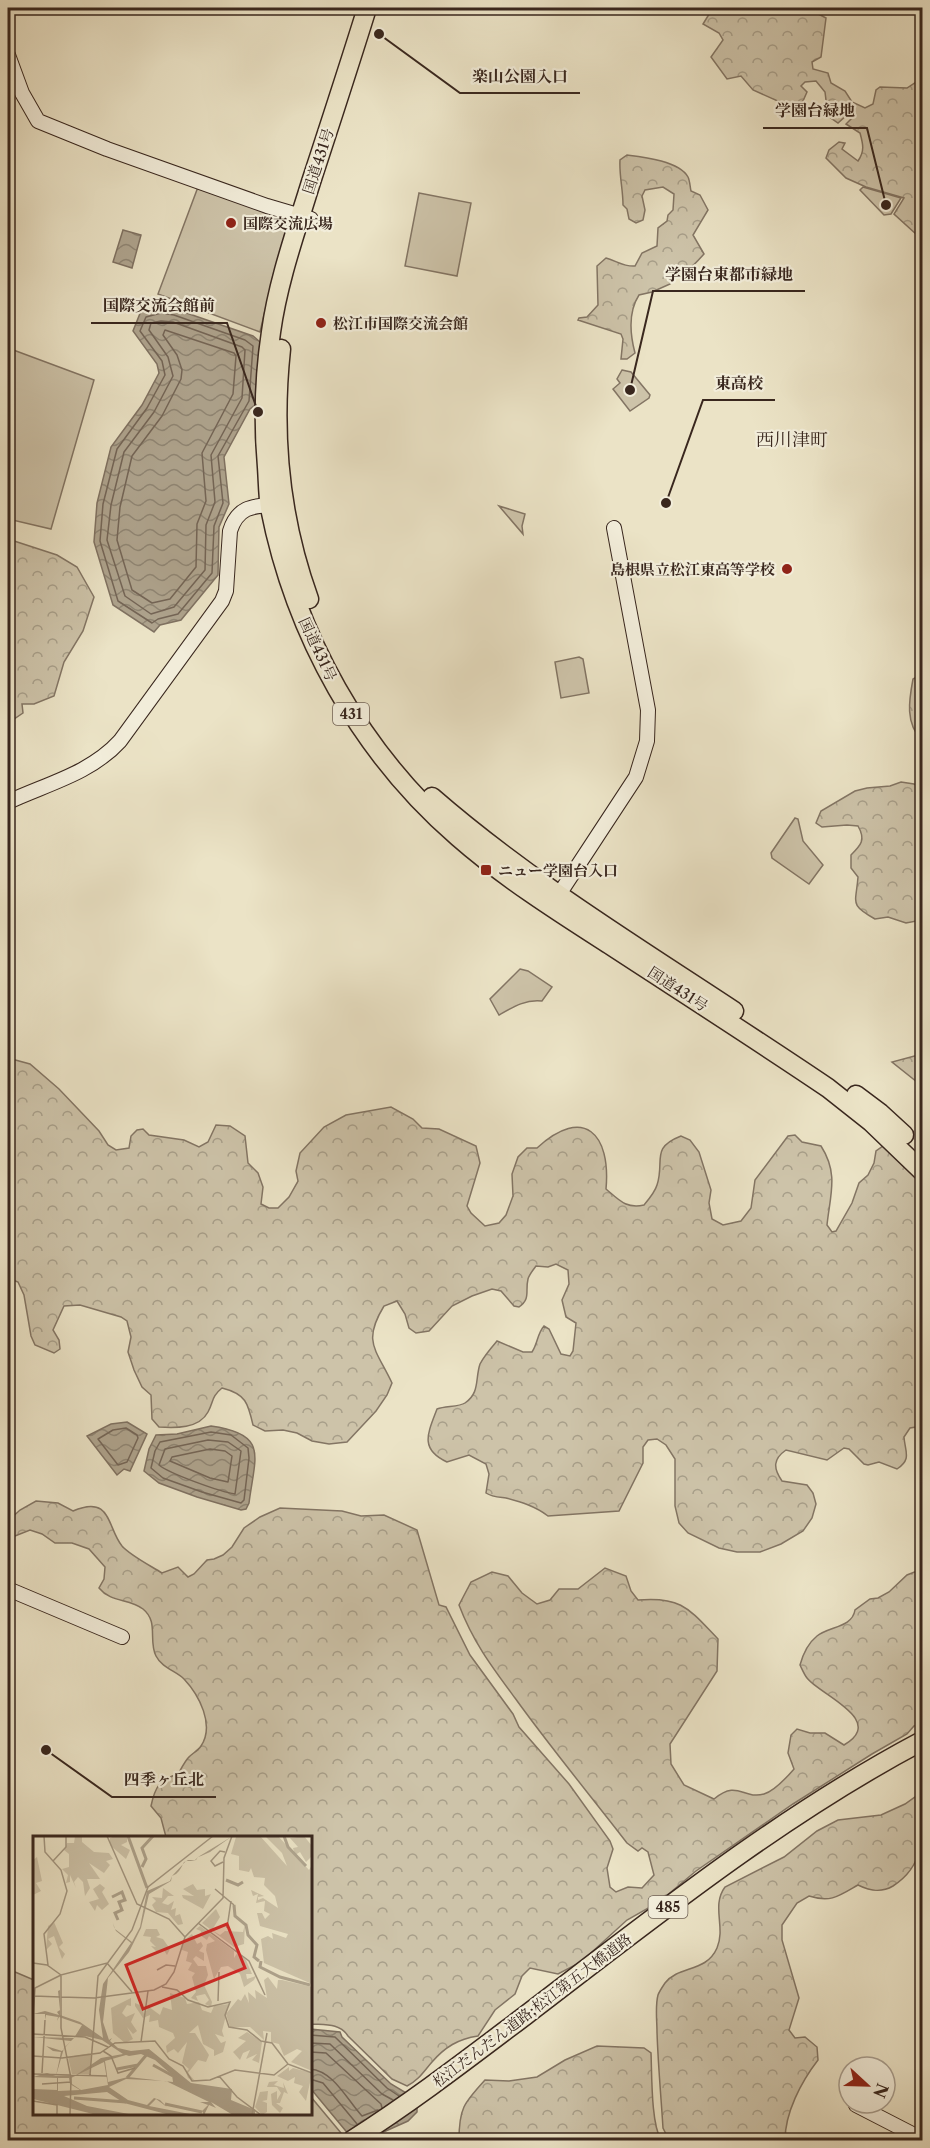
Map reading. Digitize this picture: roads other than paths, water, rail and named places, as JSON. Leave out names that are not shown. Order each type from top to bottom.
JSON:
[{"type":"highway","name":"国道431号","points":[[367,8],[306,218],[283,329],[278,375],[276,504],[308,597],[347,686],[368,720],[400,762],[430,795],[555,902],[828,1088],[872,1122],[922,1171]]},
{"type":"highway","name":"国道431号","points":[[306,218],[380,8]]},
{"type":"highway","name":"国道431号","points":[[555,902],[826,1072],[880,1113],[922,1153]]},
{"type":"highway","name":"松江だんだん道路;松江第五大橋道路","points":[[352,2140],[426,2091],[689,1891],[830,1796],[922,1741]]},
{"type":"street","points":[[8,55],[22,93],[38,120],[107,149],[306,218]]},
{"type":"street","points":[[8,802],[91,766],[120,741],[222,601],[226,591],[232,523],[245,509],[276,504]]},
{"type":"street","points":[[555,902],[636,777],[647,741],[648,710],[614,528]]},
{"type":"street","points":[[8,1588],[122,1636]]},
{"type":"street","points":[[875,2115],[922,2139]]},
{"type":"water","points":[[123,230],[141,235],[132,268],[113,262]]},
{"type":"water","points":[[160,307],[175,309],[253,336],[260,342],[255,405],[250,409],[224,457],[229,504],[219,527],[218,575],[181,620],[160,625],[154,632],[113,605],[94,542],[97,503],[111,447],[142,405],[159,373],[157,364],[133,331],[141,311]]},
{"type":"water","points":[[127,1422],[147,1434],[130,1471],[124,1469],[117,1475],[87,1436],[111,1424]]},
{"type":"water","points":[[211,1426],[242,1435],[250,1441],[254,1450],[254,1472],[246,1509],[241,1510],[197,1497],[159,1483],[144,1471],[149,1449],[156,1435],[177,1434]]},
{"type":"water","points":[[312,2029],[340,2032],[342,2037],[391,2084],[413,2097],[417,2105],[417,2112],[408,2121],[368,2139],[350,2136],[312,2090]]},
{"type":"place","name":"楽山公園入口","points":[[379,34]]},
{"type":"place","name":"学園台緑地","points":[[886,205]]},
{"type":"place","name":"国際交流広場","points":[[231,223]]},
{"type":"place","name":"松江市国際交流会館","points":[[321,323]]},
{"type":"place","name":"学園台東都市緑地","points":[[630,390]]},
{"type":"place","name":"国際交流会館前","points":[[258,412]]},
{"type":"place","name":"東高校","points":[[666,503]]},
{"type":"place","name":"島根県立松江東高等学校","points":[[787,569]]},
{"type":"place","name":"ニュー学園台入口","points":[[486,870]]},
{"type":"place","name":"四季ヶ丘北","points":[[46,1750]]},
{"type":"district","name":"西川津町","points":[[792,440]]}]
